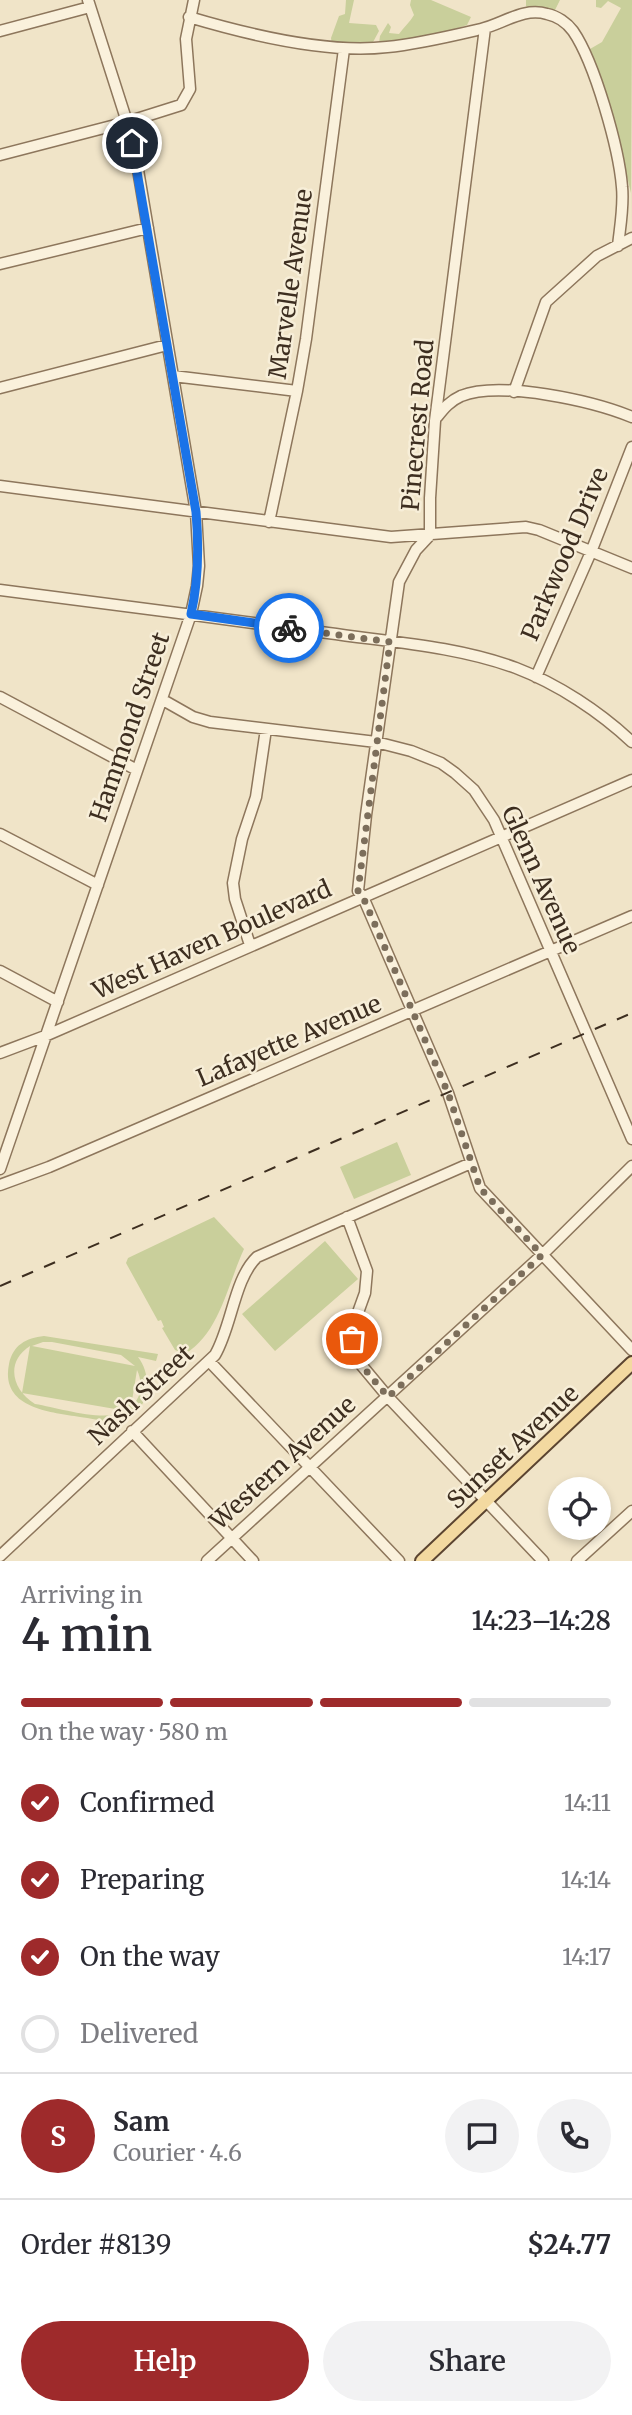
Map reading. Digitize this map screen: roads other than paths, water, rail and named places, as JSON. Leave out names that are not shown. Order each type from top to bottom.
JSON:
[{"type":"main road","name":"Sunset Avenue","points":[[422,1561],[632,1363]]},
{"type":"street","points":[[0,155],[181,105],[187,97],[190,81],[186,39],[194,0]]},
{"type":"street","points":[[0,31],[89,4]]},
{"type":"street","name":"Hammond Street","points":[[0,1169],[163,700],[191,614],[199,566],[196,512],[137,164],[127,122],[89,4]]},
{"type":"street","points":[[189,17],[227,28],[344,50],[388,47],[485,28],[522,14],[547,13],[559,18],[581,44],[620,164],[623,191],[618,246]]},
{"type":"street","name":"Pinecrest Road","points":[[363,897],[358,891],[399,582],[416,550],[430,535],[435,421],[485,28]]},
{"type":"street","name":"Marvelle Avenue","points":[[269,522],[297,391],[344,50]]},
{"type":"street","points":[[0,264],[148,228]]},
{"type":"street","points":[[514,392],[546,302],[597,256],[632,239]]},
{"type":"street","points":[[0,388],[167,345]]},
{"type":"street","points":[[173,376],[297,391]]},
{"type":"street","points":[[435,421],[452,400],[464,394],[514,392],[579,400],[632,417]]},
{"type":"street","name":"Parkwood Drive","points":[[536,677],[591,552],[632,447]]},
{"type":"street","points":[[0,486],[372,535],[430,535],[526,527],[546,532],[632,568]]},
{"type":"street","points":[[0,590],[469,654],[536,677],[614,725],[632,743]]},
{"type":"street","points":[[0,697],[137,770]]},
{"type":"street","name":"Glenn Avenue","points":[[163,700],[193,717],[265,729],[376,742],[419,754],[455,773],[474,790],[494,820],[632,1139]]},
{"type":"street","points":[[250,945],[235,899],[233,883],[242,839],[256,797],[265,729]]},
{"type":"street","name":"West Haven Boulevard","points":[[0,1053],[45,1036],[632,780]]},
{"type":"street","points":[[0,834],[98,886]]},
{"type":"street","points":[[363,897],[448,1093],[480,1188],[632,1350]]},
{"type":"street","name":"Lafayette Avenue","points":[[0,1185],[49,1167],[632,916]]},
{"type":"street","points":[[0,971],[58,1002]]},
{"type":"street","name":"Nash Street","points":[[0,1556],[209,1361],[221,1345],[252,1262],[265,1252],[471,1163]]},
{"type":"street","name":"Western Avenue","points":[[207,1561],[542,1255],[632,1166]]},
{"type":"street","points":[[347,1217],[364,1258],[368,1282],[352,1326],[354,1351],[358,1361],[388,1397],[542,1561]]},
{"type":"street","points":[[209,1361],[398,1561]]},
{"type":"street","points":[[132,1431],[253,1561]]},
{"type":"street","points":[[577,1561],[632,1511]]},
{"type":"railway","points":[[0,1286],[632,1013]]}]
